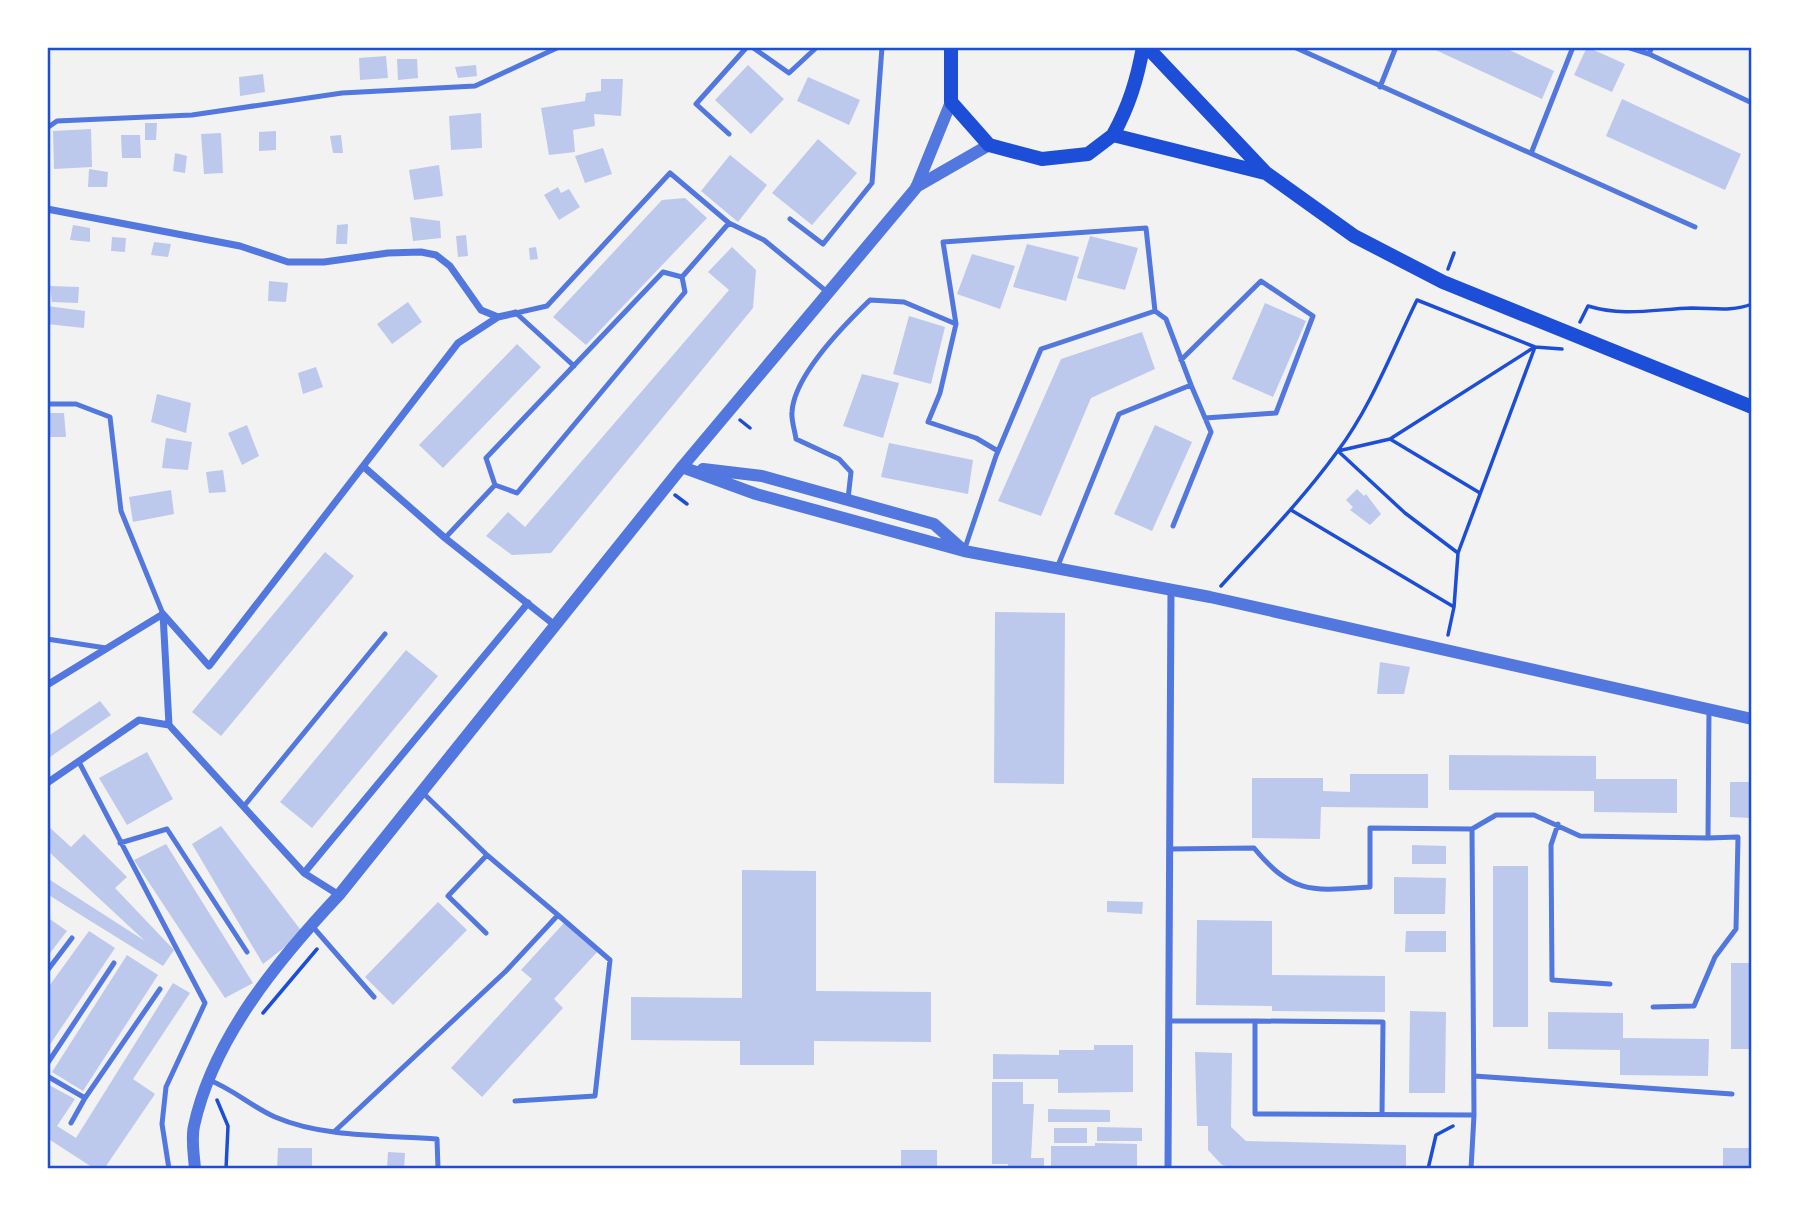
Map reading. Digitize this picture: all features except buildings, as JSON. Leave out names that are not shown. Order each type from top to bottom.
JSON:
[{"type":"main road","points":[[951,47],[951,102],[989,145],[1042,159],[1088,153],[1113,135],[1128,108],[1145,47]]},
{"type":"main road","points":[[1145,47],[1266,173],[1354,236],[1443,282],[1752,407]]},
{"type":"main road","points":[[1113,135],[1266,173]]},
{"type":"street","points":[[916,188],[951,102]]},
{"type":"street","points":[[195,1169],[194,1128],[243,1015],[311,924],[339,895],[825,292],[916,188],[989,145]]},
{"type":"street","points":[[47,209],[240,246],[288,262],[324,262],[388,253],[421,252],[436,255],[450,267],[481,310],[498,317]]},
{"type":"street","points":[[163,614],[209,666],[458,343],[498,317],[516,313]]},
{"type":"street","points":[[364,467],[556,627]]},
{"type":"street","points":[[682,467],[762,477],[934,524],[964,551]]},
{"type":"street","points":[[682,467],[756,494],[964,551],[1210,597],[1444,652],[1752,719]]},
{"type":"street","points":[[1168,1169],[1171,589]]},
{"type":"street","points":[[304,873],[528,603]]},
{"type":"street","points":[[47,685],[163,614]]},
{"type":"street","points":[[163,614],[169,725]]},
{"type":"street","points":[[47,783],[139,720],[169,725],[304,873],[339,895]]},
{"type":"lane","points":[[47,128],[57,121],[192,115],[342,93],[475,86],[559,47]]},
{"type":"lane","points":[[729,134],[696,104],[750,47],[789,73],[817,47]]},
{"type":"lane","points":[[790,219],[822,244],[872,183],[882,47]]},
{"type":"lane","points":[[1294,47],[1380,87],[1532,151],[1695,227]]},
{"type":"lane","points":[[1380,87],[1396,47]]},
{"type":"lane","points":[[1532,151],[1573,47]]},
{"type":"lane","points":[[1627,47],[1650,50],[1752,103]]},
{"type":"lane","points":[[516,313],[547,306],[670,173],[729,223],[764,240],[825,292]]},
{"type":"lane","points":[[682,277],[729,223]]},
{"type":"lane","points":[[998,451],[976,438],[928,422],[940,393],[956,324],[943,242],[1146,228],[1155,311],[1166,319],[1211,432],[1173,526]]},
{"type":"lane","points":[[495,485],[486,458],[663,272],[682,277]]},
{"type":"lane","points":[[495,485],[517,493],[685,292],[682,277]]},
{"type":"lane","points":[[1181,359],[1261,281],[1313,316],[1276,413],[1205,418]]},
{"type":"lane","points":[[848,499],[851,472],[839,459],[796,439],[792,411],[819,356],[836,333],[870,300],[904,302],[956,324]]},
{"type":"lane","points":[[964,551],[998,451],[1041,349],[1155,311]]},
{"type":"lane","points":[[516,313],[574,366]]},
{"type":"lane","points":[[1057,568],[1119,414],[1191,385]]},
{"type":"lane","points":[[47,404],[76,404],[110,418],[121,511],[163,614]]},
{"type":"lane","points":[[446,538],[495,485]]},
{"type":"lane","points":[[244,806],[385,634]]},
{"type":"lane","points":[[47,639],[109,649]]},
{"type":"lane","points":[[1708,838],[1709,709]]},
{"type":"lane","points":[[79,762],[205,1003],[166,1087],[162,1124],[169,1169]]},
{"type":"lane","points":[[421,791],[487,855],[610,960],[595,1096],[516,1101]]},
{"type":"lane","points":[[1170,849],[1254,848],[1277,875],[1308,888],[1339,889],[1370,887],[1370,828],[1472,829],[1496,815],[1534,815],[1580,836],[1738,837],[1736,929],[1714,957],[1694,1006],[1653,1007]]},
{"type":"lane","points":[[1558,824],[1551,845],[1552,980],[1610,984]]},
{"type":"lane","points":[[120,843],[167,829],[247,952]]},
{"type":"lane","points":[[1471,1169],[1474,1115],[1472,829]]},
{"type":"lane","points":[[486,933],[448,896],[487,855]]},
{"type":"lane","points":[[335,1131],[506,971],[558,915]]},
{"type":"lane","points":[[311,924],[373,997]]},
{"type":"lane","points":[[47,971],[72,938]]},
{"type":"lane","points":[[47,1064],[114,963]]},
{"type":"lane","points":[[71,1123],[85,1098],[160,989]]},
{"type":"lane","points":[[1170,1021],[1383,1022],[1382,1115]]},
{"type":"lane","points":[[1255,1021],[1255,1114],[1474,1115]]},
{"type":"lane","points":[[47,1076],[85,1098]]},
{"type":"lane","points":[[1474,1076],[1731,1094]]},
{"type":"lane","points":[[215,1082],[275,1117],[335,1131],[437,1139],[438,1169]]},
{"type":"path","points":[[1210,597],[1291,510],[1338,451],[1365,408],[1417,300],[1535,347],[1569,352]]},
{"type":"path","points":[[1580,323],[1588,306],[1633,314],[1692,308],[1738,310],[1752,304]]},
{"type":"path","points":[[1338,451],[1390,439],[1535,347]]},
{"type":"path","points":[[1444,652],[1454,607],[1458,553],[1535,347]]},
{"type":"path","points":[[1390,439],[1480,493]]},
{"type":"path","points":[[1338,451],[1405,513],[1458,553]]},
{"type":"path","points":[[1291,510],[1454,607]]},
{"type":"path","points":[[256,1021],[324,940]]},
{"type":"path","points":[[215,1082],[216,1096],[228,1126],[226,1169]]},
{"type":"path","points":[[1428,1169],[1436,1135]]}]
